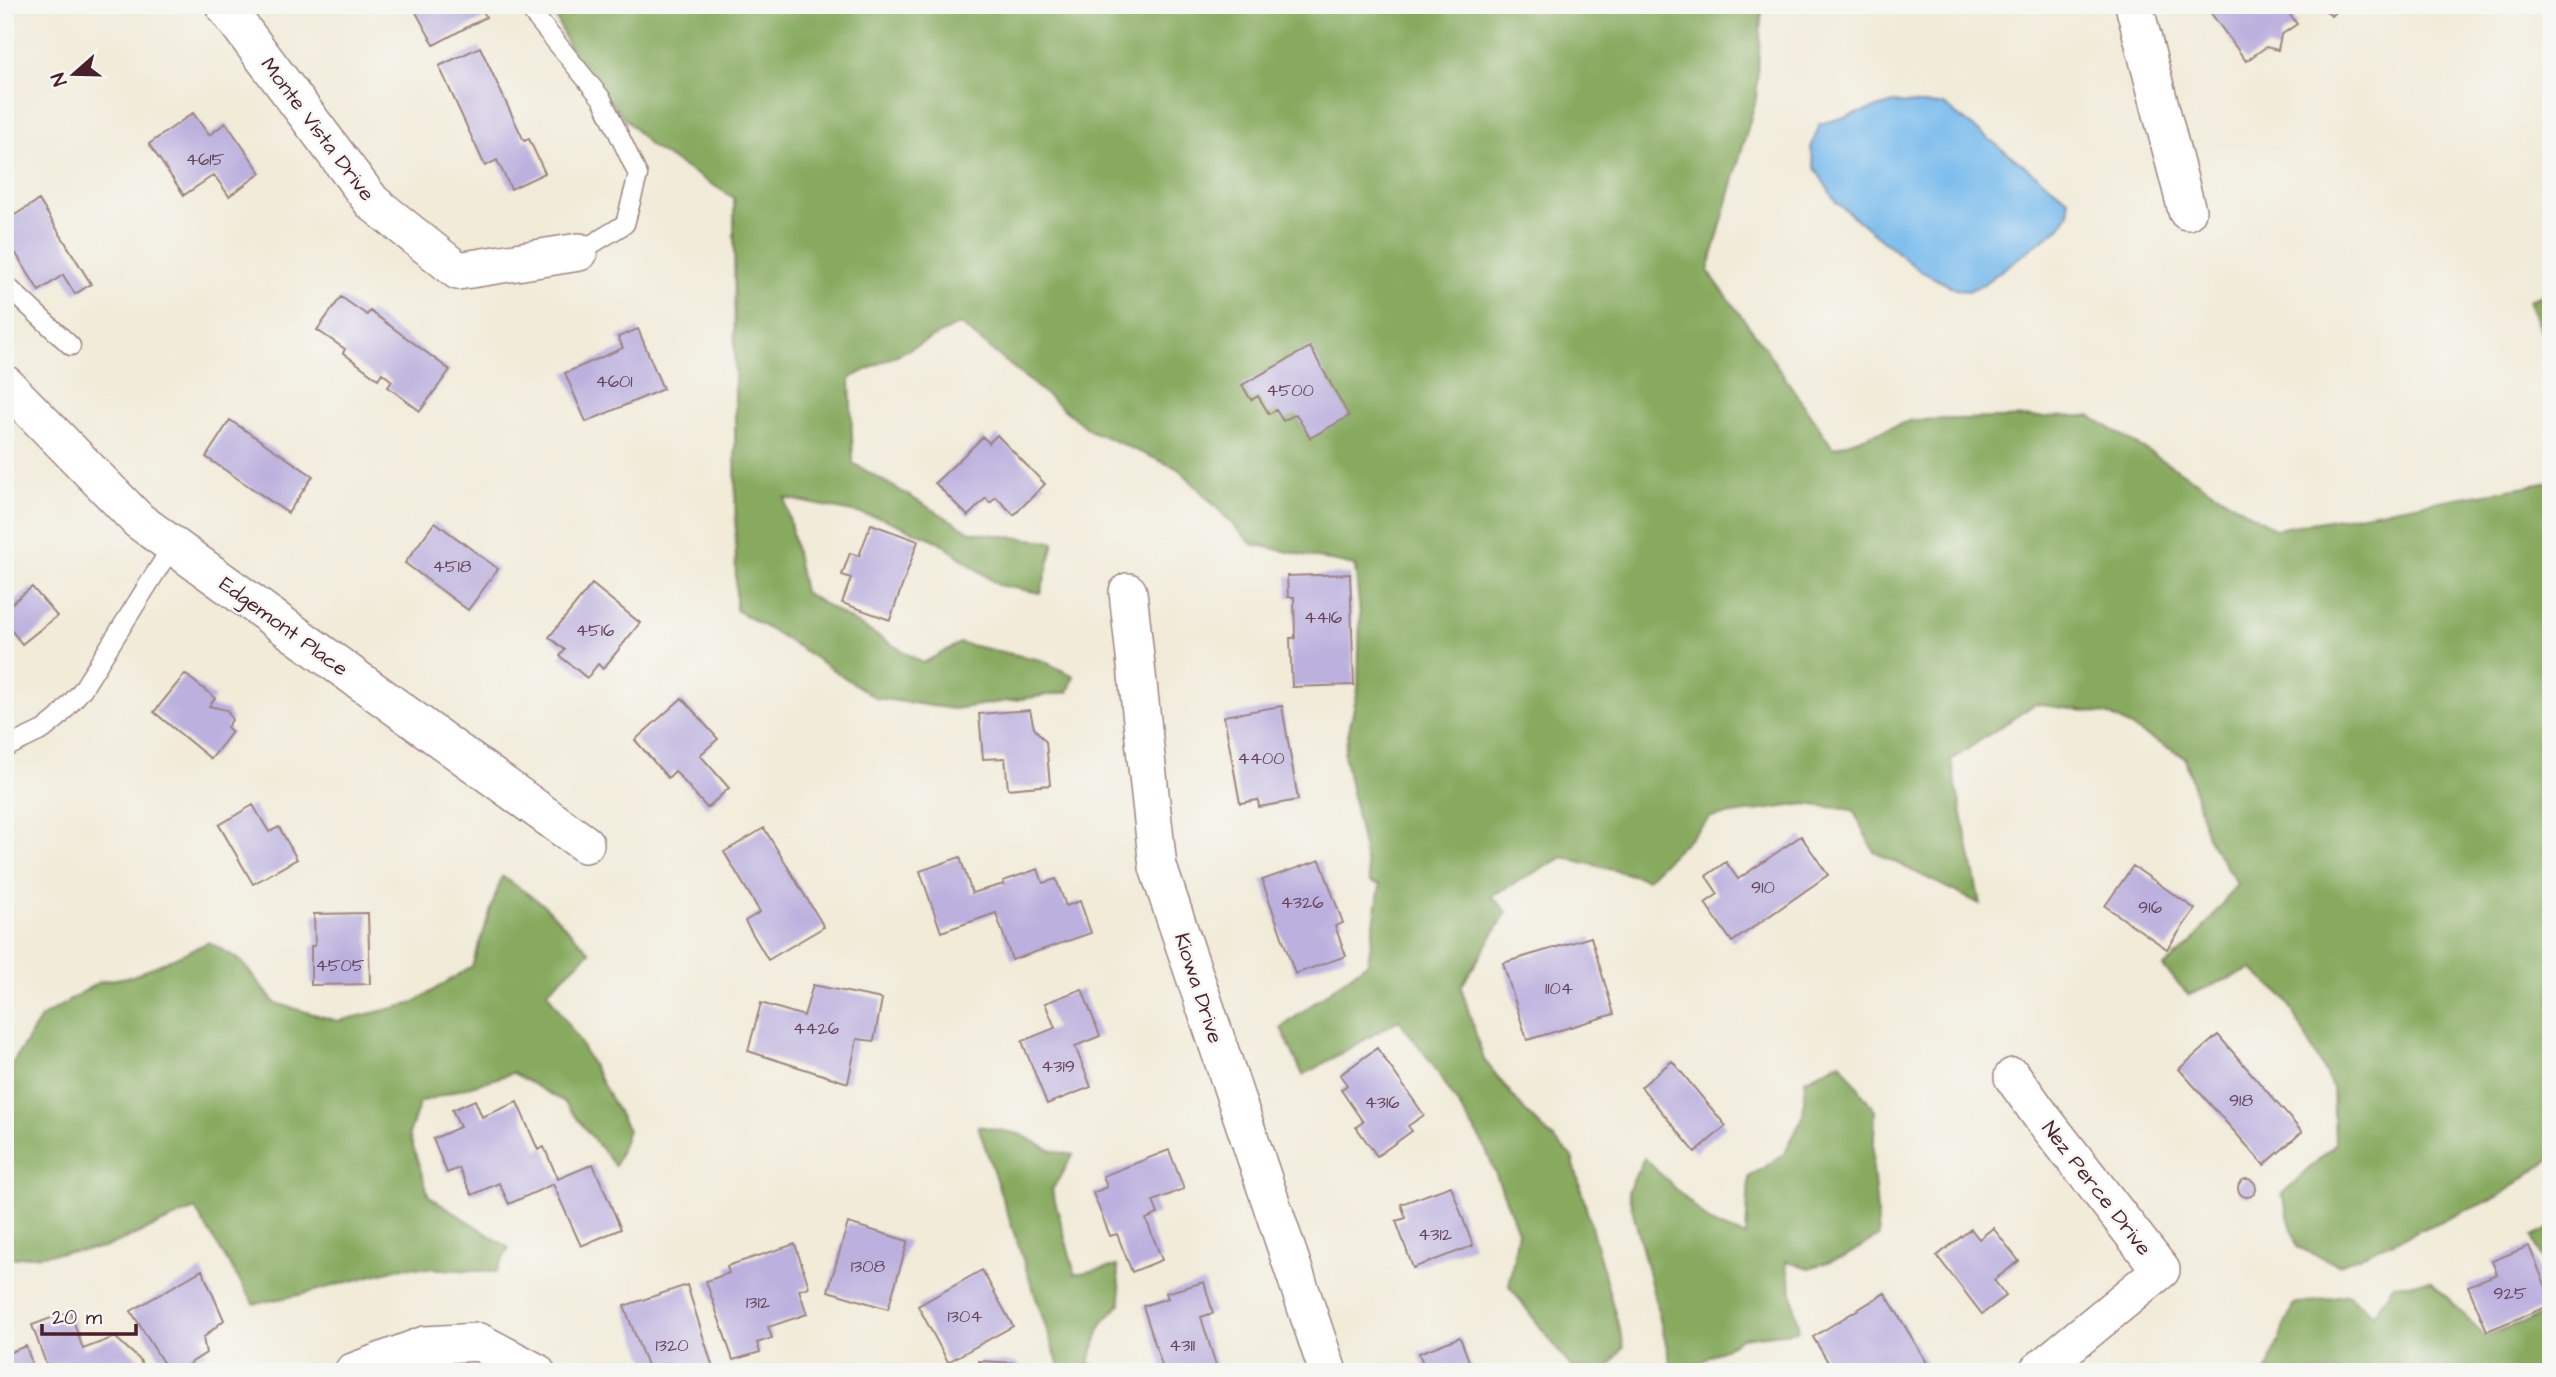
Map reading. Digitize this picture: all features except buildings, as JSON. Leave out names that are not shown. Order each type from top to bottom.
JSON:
[{"type":"street","name":"Monte Vista Drive","points":[[224,5],[372,202],[458,271],[579,252]]},
{"type":"street","points":[[2134,5],[2187,211]]},
{"type":"street","name":"Edgemont Place","points":[[5,384],[139,521],[585,844]]},
{"type":"street","name":"Kiowa Drive","points":[[1128,592],[1158,867],[1328,1372]]},
{"type":"street","name":"Nez Perce Drive","points":[[2013,1077],[2161,1270],[2037,1372]]},
{"type":"street","points":[[353,1372],[425,1345],[479,1342],[536,1372]]},
{"type":"lane","points":[[526,5],[602,99],[638,175],[625,224],[579,252]]},
{"type":"lane","points":[[5,284],[71,345]]},
{"type":"lane","points":[[5,748],[43,730],[58,718],[82,690],[173,545]]},
{"type":"green space","points":[[551,5],[1762,5],[1756,99],[1708,271],[1763,345],[1833,448],[1912,420],[2090,416],[2275,529],[2551,482],[2551,1158],[2498,1197],[2340,1265],[2297,1247],[2282,1194],[2335,1144],[2333,1088],[2286,999],[2252,969],[2189,995],[2163,967],[2192,943],[2237,884],[2207,837],[2185,757],[2107,714],[2035,704],[1951,760],[1980,904],[1874,852],[1853,810],[1805,804],[1711,817],[1647,879],[1563,857],[1491,896],[1507,912],[1461,987],[1484,1060],[1525,1111],[1572,1157],[1624,1346],[1606,1371],[1571,1367],[1509,1286],[1518,1231],[1485,1147],[1433,1065],[1399,1020],[1303,1075],[1281,1028],[1368,962],[1380,885],[1370,882],[1344,754],[1358,689],[1360,614],[1355,566],[1252,544],[1179,469],[1089,430],[960,324],[850,378],[853,463],[971,532],[1054,542],[1041,593],[998,585],[938,541],[882,518],[785,498],[804,592],[923,663],[960,643],[1041,660],[1074,676],[1068,692],[954,709],[876,698],[736,610],[734,198],[650,146],[575,63]]},
{"type":"green space","points":[[2551,292],[2551,355],[2528,300]]},
{"type":"green space","points":[[502,876],[544,905],[590,952],[547,992],[579,1041],[628,1130],[615,1166],[564,1102],[513,1073],[420,1102],[409,1134],[429,1196],[509,1248],[496,1272],[404,1267],[254,1304],[195,1209],[104,1248],[5,1259],[5,1075],[41,1018],[99,982],[133,976],[209,942],[240,960],[275,1003],[338,1021],[411,1004],[472,966]]},
{"type":"green space","points":[[1840,1062],[1875,1111],[1873,1169],[1879,1236],[1844,1257],[1809,1268],[1786,1261],[1799,1331],[1742,1338],[1684,1372],[1673,1372],[1628,1191],[1644,1158],[1712,1224],[1746,1236],[1749,1177],[1784,1154],[1803,1117],[1805,1080]]},
{"type":"green space","points":[[978,1126],[1020,1134],[1050,1150],[1073,1155],[1052,1190],[1075,1274],[1117,1266],[1121,1303],[1102,1323],[1089,1362],[1099,1372],[1061,1372]]},
{"type":"green space","points":[[2551,1228],[2551,1279],[2532,1237]]},
{"type":"green space","points":[[2431,1281],[2485,1336],[2551,1312],[2551,1372],[2266,1372],[2293,1305],[2348,1294],[2373,1315],[2393,1285]]},
{"type":"water","points":[[1894,103],[1944,105],[2068,199],[2069,213],[2060,227],[1982,285],[1968,291],[1958,290],[1920,271],[1836,202],[1815,168],[1811,148],[1820,124]]}]
